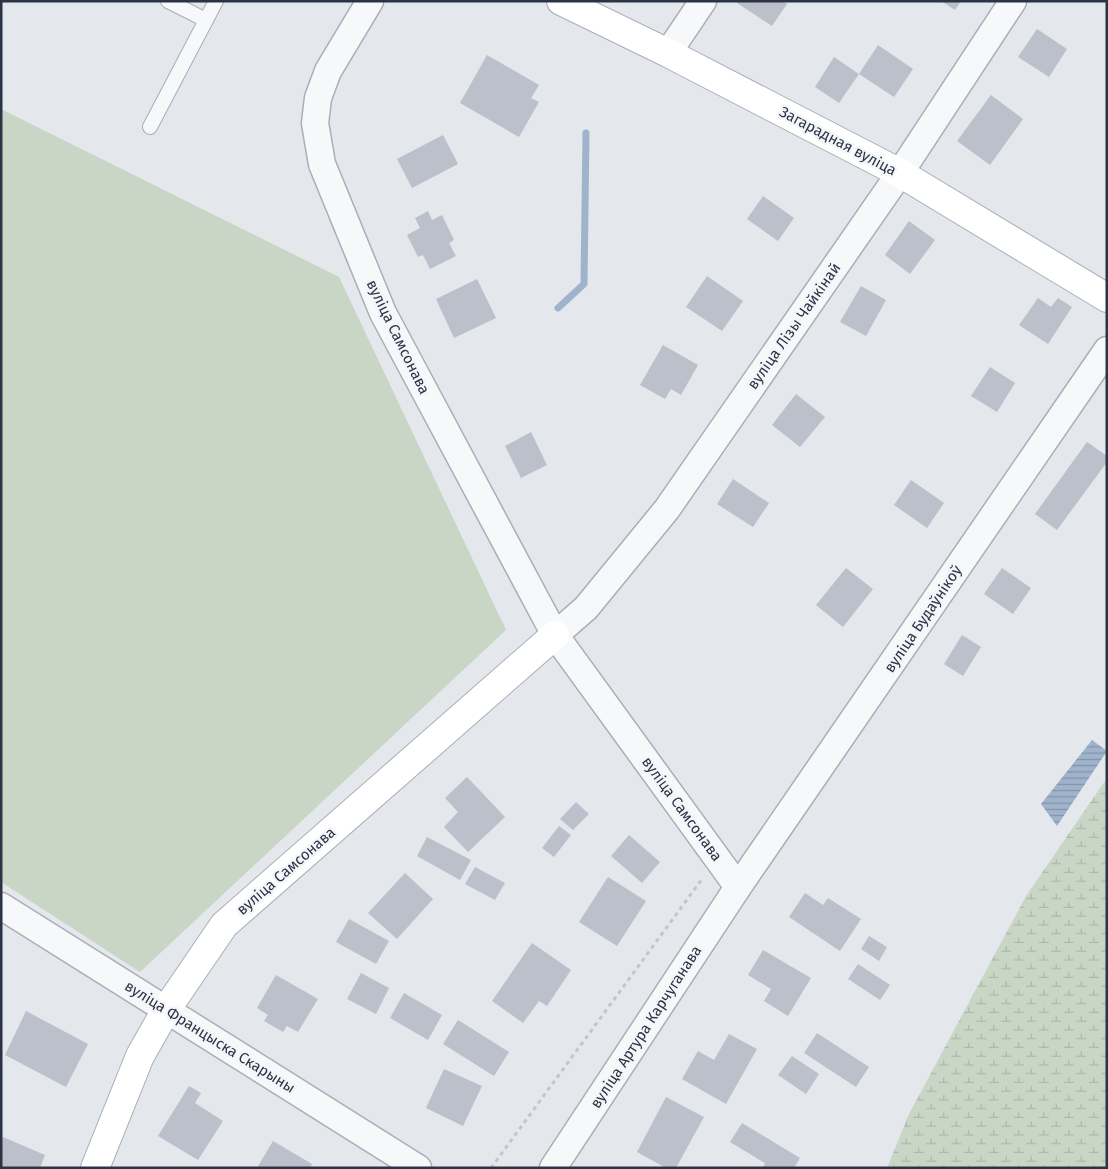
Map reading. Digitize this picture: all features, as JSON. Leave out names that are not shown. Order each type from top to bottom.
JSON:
[{"type":"street","name":"вуліца Самсонава","points":[[370,1],[328,71],[318,98],[316,123],[322,164],[383,313],[555,635],[738,887]]},
{"type":"street","name":"Загарадная вуліца","points":[[561,1],[668,53],[900,173],[1107,298]]},
{"type":"street","points":[[668,53],[703,1]]},
{"type":"street","name":"вуліца Лізы Чайкінай","points":[[555,635],[586,608],[667,509],[900,173],[1013,1]]},
{"type":"street","name":"вуліца Будаўнікоў","points":[[738,887],[1107,350]]},
{"type":"street","name":"вуліца Самсонава","points":[[95,1168],[140,1056],[166,1010],[224,925],[555,635]]},
{"type":"street","name":"вуліца Артура Карчуганава","points":[[553,1168],[738,887]]},
{"type":"street","name":"вуліца Францыска Скарыны","points":[[1,906],[418,1168]]},
{"type":"lane","points":[[168,1],[206,20]]},
{"type":"lane","points":[[150,128],[216,1]]},
{"type":"path","points":[[491,1168],[717,858]]},
{"type":"green space","points":[[1,109],[339,277],[506,630],[140,972],[1,882]]},
{"type":"green space","points":[[1107,778],[1107,1168],[887,1168],[909,1114],[1026,896]]},
{"type":"water","points":[[1092,740],[1107,751],[1057,826],[1041,804]]},
{"type":"building","points":[[739,1],[783,1],[787,4],[772,26],[737,3]]},
{"type":"building","points":[[941,1],[961,1],[955,10]]},
{"type":"building","points":[[1037,29],[1067,49],[1049,77],[1018,57]]},
{"type":"building","points":[[878,45],[913,69],[894,97],[859,74]]},
{"type":"building","points":[[487,55],[539,85],[531,98],[539,102],[519,137],[460,103]]},
{"type":"building","points":[[834,57],[859,74],[839,103],[815,87]]},
{"type":"building","points":[[991,95],[1023,119],[990,165],[957,141]]},
{"type":"building","points":[[443,135],[458,164],[412,188],[397,159]]},
{"type":"building","points":[[763,196],[794,218],[778,241],[747,219]]},
{"type":"building","points":[[428,211],[432,220],[442,215],[454,240],[449,243],[456,256],[430,269],[423,255],[418,257],[407,235],[420,228],[415,218]]},
{"type":"building","points":[[909,221],[935,240],[910,274],[885,255]]},
{"type":"building","points":[[707,276],[743,301],[722,331],[686,307]]},
{"type":"building","points":[[477,279],[496,318],[454,338],[436,299]]},
{"type":"building","points":[[861,286],[886,300],[866,336],[840,322]]},
{"type":"building","points":[[1038,298],[1051,307],[1058,298],[1072,307],[1048,344],[1019,325]]},
{"type":"building","points":[[663,345],[698,365],[681,395],[671,389],[665,399],[640,385]]},
{"type":"building","points":[[990,367],[1015,383],[997,412],[971,396]]},
{"type":"building","points":[[796,394],[825,417],[800,447],[772,425]]},
{"type":"building","points":[[531,432],[547,465],[521,478],[505,446]]},
{"type":"building","points":[[1087,442],[1107,456],[1107,462],[1057,530],[1035,514]]},
{"type":"building","points":[[733,479],[769,503],[753,527],[717,504]]},
{"type":"building","points":[[911,480],[944,503],[927,528],[894,505]]},
{"type":"building","points":[[846,568],[873,589],[843,627],[816,605]]},
{"type":"building","points":[[1002,568],[1031,588],[1013,614],[984,594]]},
{"type":"building","points":[[962,635],[981,647],[963,676],[944,664]]},
{"type":"building","points":[[467,777],[505,817],[468,852],[444,827],[458,812],[445,798]]},
{"type":"building","points":[[576,802],[589,814],[573,830],[560,819]]},
{"type":"building","points":[[559,826],[571,835],[554,857],[542,848]]},
{"type":"building","points":[[629,835],[660,862],[642,883],[611,856]]},
{"type":"building","points":[[427,837],[471,860],[460,880],[417,856]]},
{"type":"building","points":[[475,867],[505,883],[495,900],[465,884]]},
{"type":"building","points":[[405,873],[433,899],[397,939],[368,913]]},
{"type":"building","points":[[608,877],[646,901],[617,946],[579,922]]},
{"type":"building","points":[[805,893],[823,905],[828,898],[861,919],[840,951],[789,917]]},
{"type":"building","points":[[349,919],[389,941],[376,964],[336,942]]},
{"type":"building","points":[[869,936],[887,947],[879,961],[861,949]]},
{"type":"building","points":[[532,943],[571,970],[547,1006],[539,1001],[523,1023],[492,1001]]},
{"type":"building","points":[[763,950],[811,978],[788,1016],[764,1001],[771,989],[748,975]]},
{"type":"building","points":[[858,964],[890,985],[880,1000],[848,979]]},
{"type":"building","points":[[361,973],[389,988],[376,1014],[347,999]]},
{"type":"building","points":[[276,975],[318,999],[298,1032],[287,1026],[283,1032],[264,1021],[268,1015],[257,1008]]},
{"type":"building","points":[[404,993],[442,1015],[428,1040],[390,1018]]},
{"type":"building","points":[[26,1011],[88,1044],[66,1087],[5,1055]]},
{"type":"building","points":[[458,1020],[509,1052],[494,1076],[443,1044]]},
{"type":"building","points":[[817,1033],[869,1067],[856,1087],[804,1053]]},
{"type":"building","points":[[729,1034],[757,1049],[726,1104],[682,1079],[698,1051],[714,1060]]},
{"type":"building","points":[[792,1056],[819,1074],[806,1094],[778,1075]]},
{"type":"building","points":[[444,1069],[482,1086],[463,1126],[426,1108]]},
{"type":"building","points":[[189,1086],[201,1093],[195,1103],[223,1121],[198,1160],[158,1136]]},
{"type":"building","points":[[666,1097],[704,1117],[676,1168],[666,1168],[637,1152]]},
{"type":"building","points":[[742,1123],[800,1158],[794,1168],[763,1168],[765,1163],[730,1142]]},
{"type":"building","points":[[3,1137],[45,1155],[40,1168],[1,1168],[1,1141]]},
{"type":"building","points":[[273,1141],[312,1164],[310,1168],[257,1168]]},
{"type":"waterway","points":[[558,308],[584,284],[586,133]]}]
